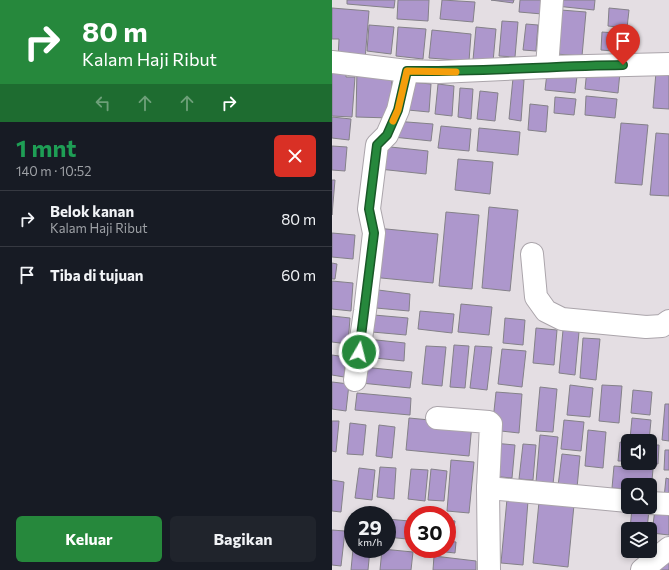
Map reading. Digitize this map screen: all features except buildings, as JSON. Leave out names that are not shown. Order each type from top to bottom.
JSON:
[{"type":"street","points":[[547,67],[552,0]]},
{"type":"street","points":[[332,62],[407,71],[464,71],[669,64]]},
{"type":"street","points":[[355,380],[374,233],[369,209],[377,145],[387,135],[398,110],[407,71]]},
{"type":"street","points":[[532,254],[536,297],[546,311],[562,319],[646,327],[662,326],[669,321]]},
{"type":"street","points":[[437,418],[488,422],[491,424],[488,488],[489,570]]},
{"type":"street","points":[[488,488],[621,500]]},
{"type":"street","points":[[657,503],[669,504]]},
{"type":"street","points":[[642,570],[669,548]]},
{"type":"slow traffic","points":[[393,121],[398,110],[407,71],[456,72]]},
{"type":"route","points":[[359,352],[374,233],[369,209],[377,145],[387,135],[398,110],[407,71],[439,72],[623,65]]}]
